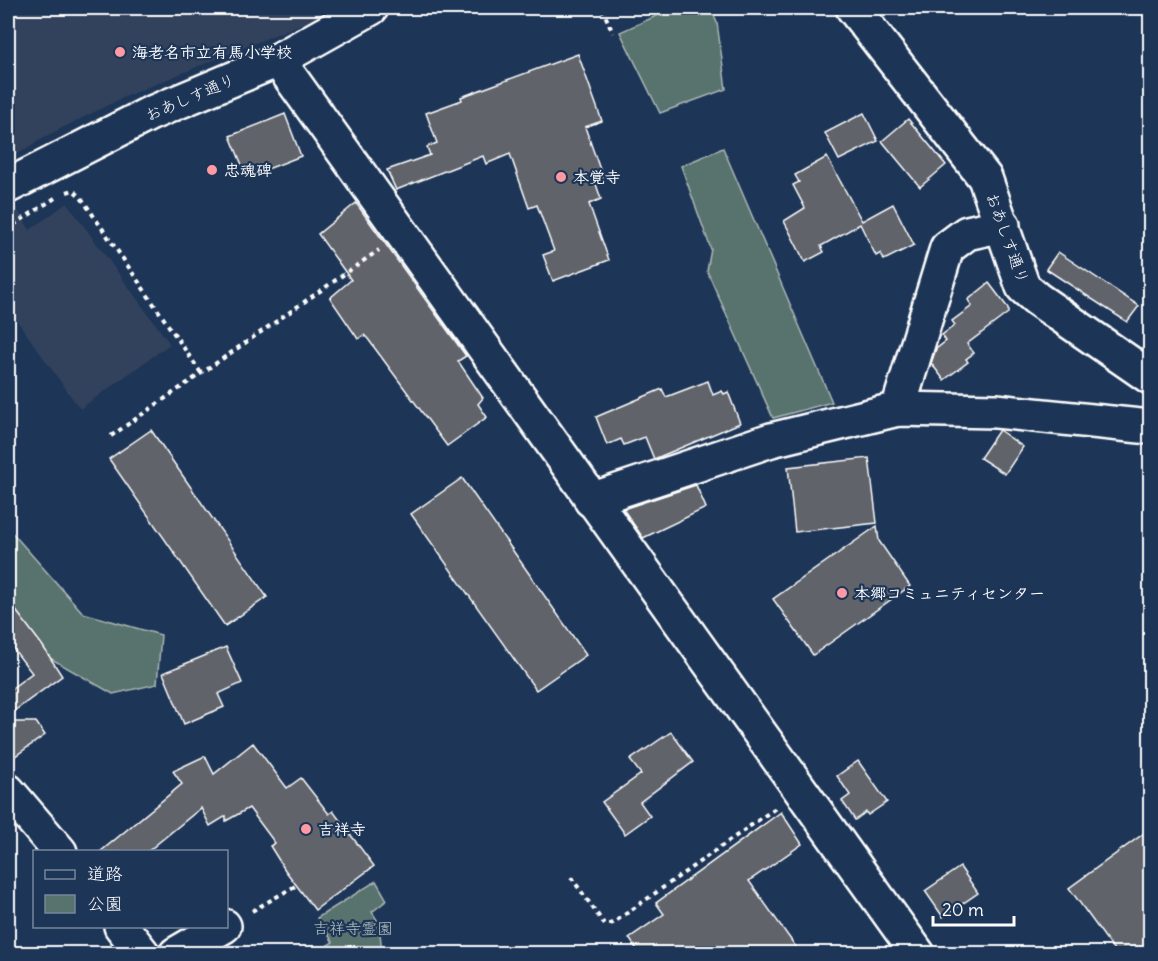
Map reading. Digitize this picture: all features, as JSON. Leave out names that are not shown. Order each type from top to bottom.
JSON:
[{"type":"street","name":"おあしす通り","points":[[8,186],[149,114],[278,60],[371,8]]},
{"type":"street","name":"おあしす通り","points":[[862,11],[985,178],[1023,286],[1036,299],[1150,377]]},
{"type":"street","points":[[278,60],[918,954]]},
{"type":"street","points":[[898,409],[947,248],[967,233],[1003,225]]},
{"type":"street","points":[[591,500],[771,440],[898,409],[996,411],[1150,427]]},
{"type":"street","points":[[8,791],[58,850]]},
{"type":"street","points":[[122,928],[142,954]]},
{"type":"street","points":[[176,954],[221,928]]},
{"type":"path","points":[[602,8],[614,33]]},
{"type":"path","points":[[8,212],[15,224],[69,190],[80,196],[201,373]]},
{"type":"path","points":[[111,436],[402,234]]},
{"type":"path","points":[[571,877],[605,925],[613,924],[802,789]]},
{"type":"path","points":[[235,920],[297,885]]},
{"type":"shaded area","name":"海老名市立有馬小学校","points":[[8,8],[340,8],[124,97],[44,137],[8,160]]},
{"type":"shaded area","points":[[8,194],[30,230],[67,203],[170,344],[80,409],[8,308],[8,230],[10,228]]},
{"type":"green space","points":[[674,8],[711,8],[717,23],[726,89],[660,113],[620,32]]},
{"type":"green space","points":[[723,148],[832,402],[773,418],[707,271],[711,249],[681,166]]},
{"type":"green space","points":[[8,528],[83,613],[161,635],[157,684],[113,694],[48,657],[8,611]]},
{"type":"green space","name":"吉祥寺霊園","points":[[376,881],[387,900],[372,912],[379,923],[382,953],[315,953],[333,942],[317,918]]},
{"type":"building","points":[[578,54],[602,121],[585,127],[604,181],[596,184],[601,199],[589,204],[609,260],[553,281],[543,255],[554,251],[537,205],[529,208],[510,154],[486,164],[483,156],[396,190],[387,170],[430,155],[427,147],[437,143],[426,113],[462,100],[461,97]]},
{"type":"building","points":[[864,113],[878,141],[839,160],[825,133]]},
{"type":"building","points":[[285,114],[301,156],[247,177],[230,136]]},
{"type":"building","points":[[908,119],[946,165],[920,187],[882,141]]},
{"type":"building","points":[[827,157],[862,221],[893,204],[914,245],[884,260],[881,253],[876,256],[860,224],[821,246],[824,252],[805,262],[784,221],[805,208],[793,185],[799,182],[795,175]]},
{"type":"building","points":[[356,203],[466,356],[458,361],[483,398],[478,404],[487,417],[447,446],[368,339],[364,335],[358,339],[330,298],[351,280],[318,234]]},
{"type":"building","points":[[1058,252],[1139,306],[1127,322],[1046,269]]},
{"type":"building","points":[[989,283],[1008,308],[1008,313],[967,344],[974,353],[966,359],[968,362],[944,380],[931,363],[936,349],[946,341],[942,335],[955,325],[952,321],[972,306],[968,300]]},
{"type":"building","points":[[708,381],[713,395],[722,391],[724,394],[728,392],[740,423],[654,459],[645,437],[624,445],[621,439],[607,445],[596,417],[662,389],[666,397]]},
{"type":"building","points":[[151,430],[267,597],[225,626],[109,459]]},
{"type":"building","points":[[999,430],[1023,447],[1005,474],[980,458]]},
{"type":"building","points":[[869,458],[877,523],[795,532],[788,467]]},
{"type":"building","points":[[462,478],[586,655],[536,690],[411,514]]},
{"type":"building","points":[[696,485],[706,508],[643,538],[623,509]]},
{"type":"building","name":"本郷コミュニティセンター","points":[[877,526],[879,541],[910,586],[813,655],[773,599]]},
{"type":"building","points":[[8,600],[62,676],[10,714],[8,691],[32,673],[8,642]]},
{"type":"building","points":[[226,647],[242,683],[218,694],[224,707],[184,724],[163,673]]},
{"type":"building","points":[[8,722],[36,722],[45,735],[8,761]]},
{"type":"building","points":[[671,732],[693,762],[640,802],[650,816],[625,834],[602,802],[641,774],[630,760]]},
{"type":"building","points":[[253,743],[287,788],[301,778],[329,814],[333,811],[374,866],[315,910],[285,870],[270,846],[275,843],[249,808],[226,821],[226,816],[210,826],[201,808],[149,850],[102,850],[182,784],[173,771],[205,756],[214,774]]},
{"type":"building","points":[[858,761],[887,802],[868,815],[866,812],[855,820],[842,801],[850,795],[837,776]]},
{"type":"building","points":[[781,812],[802,844],[749,881],[801,954],[640,954],[629,938],[664,914],[656,903]]},
{"type":"building","points":[[1150,829],[1150,954],[1117,954],[1069,888]]},
{"type":"building","points":[[960,867],[978,893],[943,917],[925,891]]},
{"type":"place","name":"海老名市立有馬小学校","points":[[120,52]]},
{"type":"place","name":"忠魂碑","points":[[212,170]]},
{"type":"place","name":"本覚寺","points":[[561,177]]},
{"type":"place","name":"本郷コミュニティセンター","points":[[842,593]]},
{"type":"place","name":"吉祥寺","points":[[306,829]]}]
